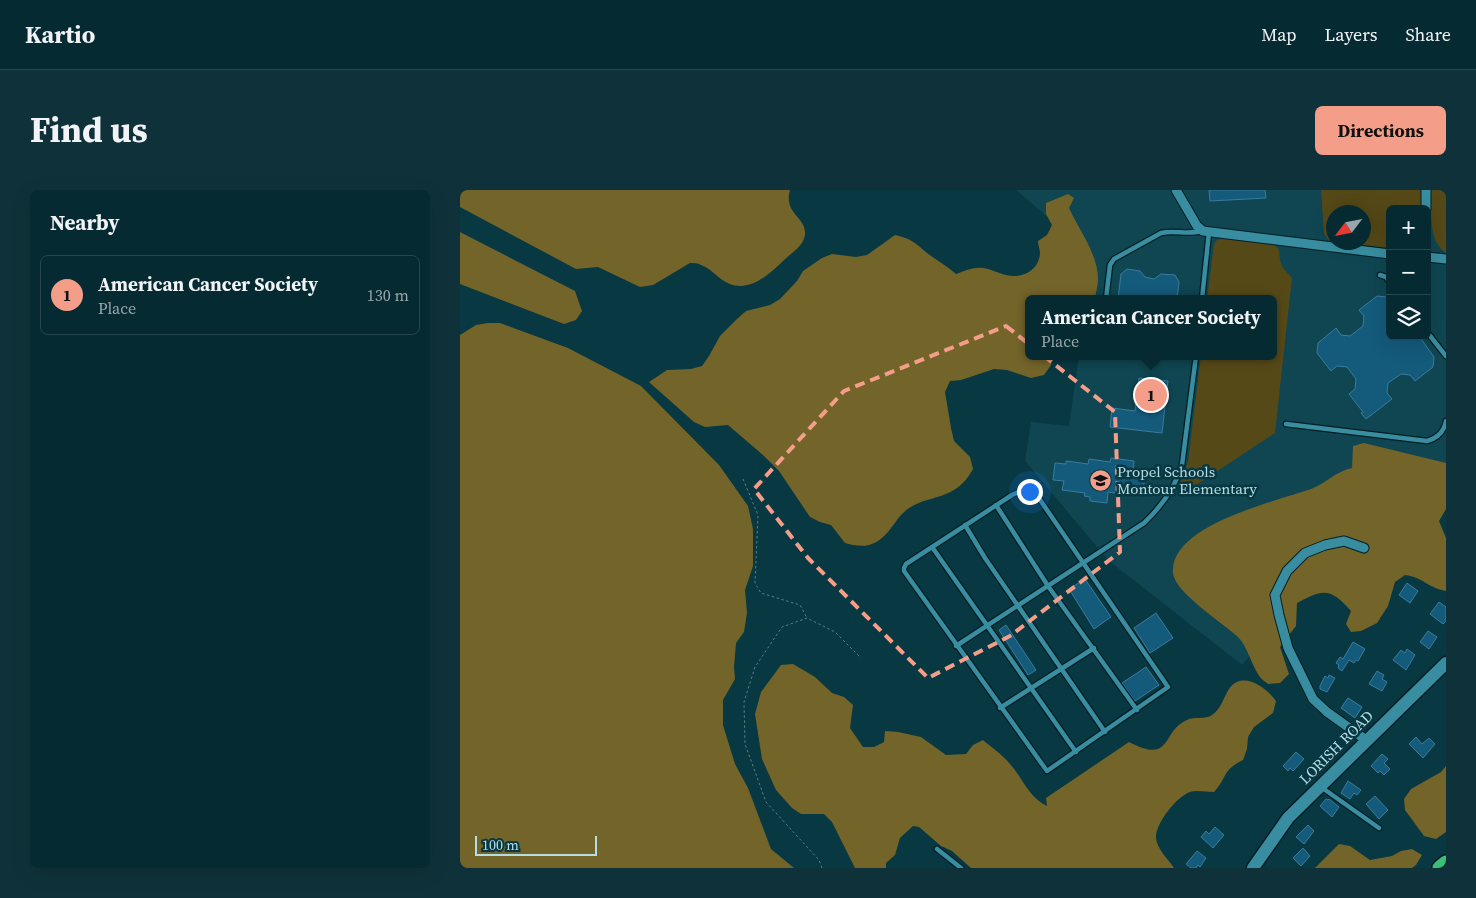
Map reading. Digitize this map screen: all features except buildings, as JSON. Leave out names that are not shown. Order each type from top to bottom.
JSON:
[{"type":"highway","points":[[1440,868],[1446,863]]},
{"type":"street","points":[[1176,190],[1197,226],[1206,231],[1386,254]]},
{"type":"street","points":[[1426,190],[1426,205]]},
{"type":"street","points":[[1431,257],[1446,259]]},
{"type":"street","points":[[1364,548],[1344,541],[1325,545],[1305,553],[1287,571],[1275,595],[1288,648],[1313,699],[1327,712],[1366,740]]},
{"type":"street","name":"LORISH ROAD","points":[[1255,865],[1288,818],[1446,663]]},
{"type":"lane","points":[[1106,295],[1110,265],[1114,259],[1161,232],[1194,233],[1206,231],[1202,295]]},
{"type":"lane","points":[[1380,275],[1386,277]]},
{"type":"lane","points":[[1431,337],[1446,356]]},
{"type":"lane","points":[[956,646],[1144,524],[1155,513],[1177,481],[1182,465],[1195,360]]},
{"type":"lane","points":[[1286,424],[1427,441],[1436,439],[1441,434],[1446,421]]},
{"type":"lane","points":[[1025,489],[1034,491],[1168,684],[1167,689],[1047,771],[1000,708],[904,571],[906,564],[996,505],[1025,489]]},
{"type":"lane","points":[[996,505],[1048,586],[1137,710]]},
{"type":"lane","points":[[965,525],[985,558],[1105,732]]},
{"type":"lane","points":[[932,547],[1076,752]]},
{"type":"lane","points":[[1000,708],[1094,648]]},
{"type":"lane","points":[[1320,786],[1379,828]]},
{"type":"lane","points":[[937,849],[961,868]]},
{"type":"path","points":[[742,479],[758,515],[755,583],[761,593],[800,605],[807,618],[835,632],[861,658]]},
{"type":"path","points":[[807,618],[782,627],[756,667],[744,702],[745,744],[766,802],[819,860],[822,868]]},
{"type":"highlighted area","points":[[1006,326],[1115,412],[1120,552],[1010,636],[928,678],[808,558],[754,489],[844,391]]},
{"type":"shaded area","points":[[460,190],[790,190],[790,205],[803,224],[805,235],[802,243],[796,250],[766,276],[752,284],[737,286],[730,284],[705,267],[690,263],[653,285],[640,287],[598,267],[576,269],[460,207]]},
{"type":"shaded area","points":[[1016,190],[1446,190],[1446,464],[1427,460],[1242,665],[1108,560],[1025,461],[1031,422],[1069,426],[1078,360],[1277,360],[1277,295],[1088,295],[1093,256]]},
{"type":"shaded area","points":[[1321,190],[1421,190],[1422,205],[1386,205],[1386,248],[1371,246],[1371,205],[1326,205],[1326,236],[1324,233]]},
{"type":"shaded area","points":[[1431,190],[1446,190],[1446,253],[1440,248],[1433,233]]},
{"type":"shaded area","points":[[1068,194],[1074,198],[1069,208],[1095,260],[1098,279],[1096,295],[1025,295],[1025,360],[1052,360],[1051,365],[1044,375],[1031,378],[1007,370],[994,369],[961,380],[950,381],[945,392],[954,441],[970,457],[973,469],[957,488],[910,507],[888,532],[875,543],[863,546],[845,543],[831,525],[810,517],[779,471],[728,425],[705,427],[694,422],[649,382],[667,370],[691,369],[702,366],[720,336],[737,319],[746,311],[770,305],[780,299],[797,281],[803,271],[822,258],[832,254],[856,257],[867,255],[895,235],[912,241],[956,274],[979,268],[1012,276],[1023,275],[1036,265],[1040,253],[1038,241],[1047,235],[1052,225],[1046,214],[1046,203]]},
{"type":"shaded area","points":[[460,232],[575,291],[582,311],[576,320],[564,324],[460,284]]},
{"type":"shaded area","points":[[1222,238],[1273,243],[1279,250],[1283,267],[1292,278],[1275,433],[1187,491],[1180,488],[1179,485],[1188,462],[1201,360],[1277,360],[1277,295],[1208,295],[1214,244]]},
{"type":"shaded area","points":[[500,323],[568,348],[641,386],[719,465],[748,506],[753,529],[753,566],[745,590],[747,613],[744,632],[736,643],[735,679],[723,700],[723,725],[735,764],[748,788],[771,849],[794,868],[460,868],[460,335],[476,325]]},
{"type":"shaded area","points":[[1364,443],[1446,463],[1446,509],[1439,521],[1446,538],[1446,591],[1405,575],[1395,582],[1388,606],[1377,623],[1361,631],[1351,632],[1346,624],[1351,611],[1332,594],[1320,593],[1297,603],[1296,626],[1280,647],[1289,674],[1280,683],[1268,684],[1257,672],[1238,637],[1190,598],[1176,581],[1173,573],[1176,556],[1188,541],[1206,528],[1251,508],[1311,489],[1340,472],[1352,468],[1353,446]]},
{"type":"shaded area","points":[[793,664],[815,677],[832,693],[844,697],[853,705],[850,728],[863,747],[874,747],[884,742],[885,731],[921,737],[946,755],[966,754],[973,745],[983,740],[1007,761],[1035,798],[1047,806],[1046,798],[1129,742],[1153,750],[1160,748],[1179,725],[1190,719],[1212,715],[1218,709],[1234,683],[1247,681],[1254,683],[1276,701],[1273,713],[1254,727],[1248,737],[1247,749],[1243,760],[1228,771],[1214,792],[1190,792],[1179,799],[1163,818],[1156,838],[1161,850],[1174,868],[971,868],[952,851],[941,846],[919,827],[913,826],[900,838],[895,855],[886,863],[886,868],[855,868],[832,822],[824,814],[801,814],[792,808],[776,790],[762,759],[755,714],[761,692],[781,665]]},
{"type":"shaded area","points":[[1446,766],[1446,832],[1436,839],[1424,836],[1405,810],[1404,799],[1411,789],[1441,772]]},
{"type":"shaded area","points":[[1339,844],[1350,846],[1370,860],[1392,856],[1401,851],[1412,849],[1422,855],[1412,868],[1315,868]]},
{"type":"place","name":"American Cancer Society","points":[[1151,395]]},
{"type":"place","name":"Propel Schools Montour Elementary","points":[[1101,480]]}]
